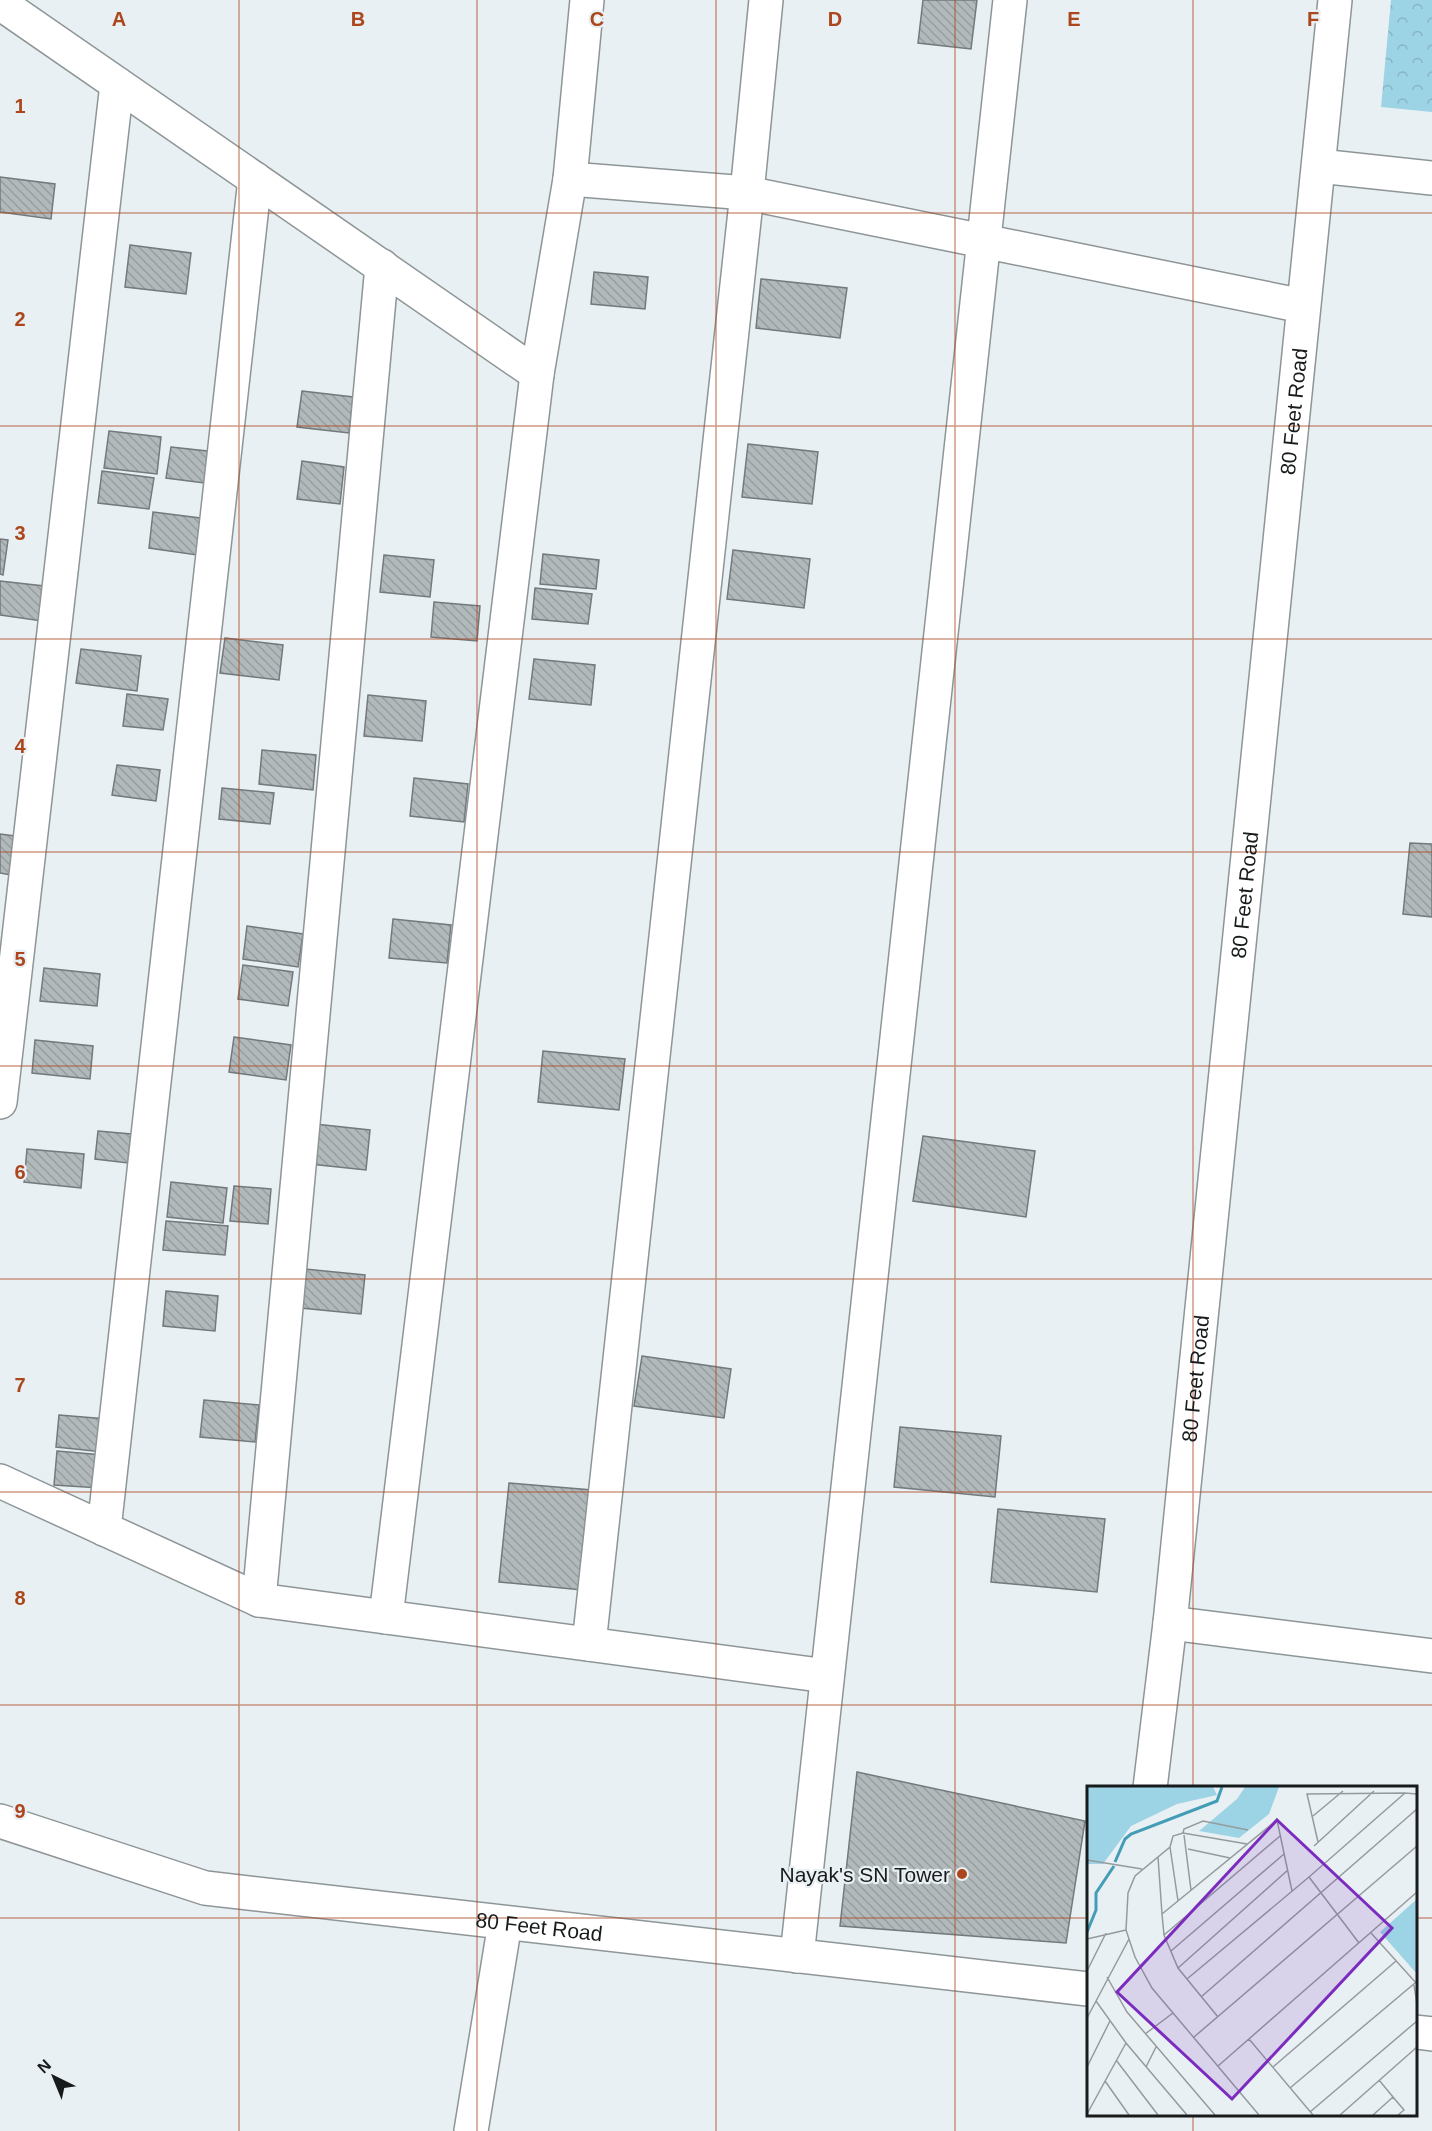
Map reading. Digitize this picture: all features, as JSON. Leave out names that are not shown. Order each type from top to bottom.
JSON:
[{"type":"street","points":[[386,1617],[537,374],[570,179],[587,0]]},
{"type":"street","points":[[589,1644],[766,0]]},
{"type":"street","points":[[797,1956],[1010,0]]},
{"type":"street","name":"80 Feet Road","points":[[1150,1786],[1170,1623],[1335,0]]},
{"type":"street","points":[[0,3],[537,374]]},
{"type":"street","points":[[0,1102],[117,84]]},
{"type":"street","points":[[1319,166],[1432,178]]},
{"type":"street","points":[[104,1529],[255,179]]},
{"type":"street","points":[[570,179],[747,193],[1303,306]]},
{"type":"street","points":[[259,1600],[382,266]]},
{"type":"street","points":[[0,1481],[259,1600],[827,1676]]},
{"type":"street","points":[[1170,1623],[1432,1656]]},
{"type":"street","name":"80 Feet Road","points":[[0,1821],[205,1888],[1087,1989]]},
{"type":"street","points":[[471,2131],[504,1923]]},
{"type":"street","points":[[1417,2032],[1432,2034]]},
{"type":"green space","points":[[1391,0],[1432,0],[1432,112],[1381,107]]},
{"type":"building","points":[[923,0],[977,0],[971,49],[918,43]]},
{"type":"building","points":[[0,177],[55,184],[51,219],[0,212]]},
{"type":"building","points":[[130,245],[191,253],[186,294],[125,287]]},
{"type":"building","points":[[594,272],[648,277],[645,309],[591,304]]},
{"type":"building","points":[[761,279],[847,288],[840,338],[756,328]]},
{"type":"building","points":[[302,391],[353,397],[349,433],[297,427]]},
{"type":"building","points":[[109,431],[161,437],[157,474],[104,468]]},
{"type":"building","points":[[748,444],[818,452],[812,504],[742,497]]},
{"type":"building","points":[[171,447],[216,452],[212,484],[166,478]]},
{"type":"building","points":[[302,461],[344,467],[340,504],[297,499]]},
{"type":"building","points":[[102,471],[154,478],[149,509],[98,503]]},
{"type":"building","points":[[153,512],[208,519],[204,556],[149,548]]},
{"type":"building","points":[[0,539],[8,540],[3,575],[0,574]]},
{"type":"building","points":[[733,550],[810,559],[804,608],[727,599]]},
{"type":"building","points":[[543,554],[599,560],[596,589],[540,584]]},
{"type":"building","points":[[384,555],[434,560],[430,597],[380,592]]},
{"type":"building","points":[[0,581],[53,587],[49,622],[0,615]]},
{"type":"building","points":[[535,588],[592,594],[588,624],[532,619]]},
{"type":"building","points":[[434,602],[480,606],[477,641],[431,637]]},
{"type":"building","points":[[225,638],[283,645],[279,680],[220,673]]},
{"type":"building","points":[[81,649],[141,656],[137,691],[76,683]]},
{"type":"building","points":[[534,659],[595,665],[591,705],[529,699]]},
{"type":"building","points":[[127,694],[168,699],[163,730],[123,726]]},
{"type":"building","points":[[368,695],[426,701],[422,741],[364,736]]},
{"type":"building","points":[[262,750],[316,755],[313,790],[259,784]]},
{"type":"building","points":[[117,765],[160,770],[156,801],[112,795]]},
{"type":"building","points":[[414,778],[468,784],[464,822],[410,816]]},
{"type":"building","points":[[222,788],[274,793],[270,824],[219,819]]},
{"type":"building","points":[[0,834],[22,837],[17,876],[0,873]]},
{"type":"building","points":[[1410,843],[1432,844],[1432,917],[1403,914]]},
{"type":"building","points":[[393,919],[451,925],[447,963],[389,958]]},
{"type":"building","points":[[247,926],[303,934],[298,967],[243,959]]},
{"type":"building","points":[[243,965],[293,972],[288,1006],[238,999]]},
{"type":"building","points":[[44,968],[100,974],[97,1006],[40,1001]]},
{"type":"building","points":[[234,1037],[291,1045],[286,1080],[229,1072]]},
{"type":"building","points":[[35,1040],[93,1046],[90,1079],[32,1073]]},
{"type":"building","points":[[543,1051],[625,1059],[619,1110],[538,1102]]},
{"type":"building","points":[[315,1124],[370,1130],[366,1170],[310,1164]]},
{"type":"building","points":[[98,1131],[131,1134],[128,1163],[95,1159]]},
{"type":"building","points":[[923,1136],[1035,1151],[1026,1217],[913,1201]]},
{"type":"building","points":[[27,1149],[84,1154],[81,1188],[24,1182]]},
{"type":"building","points":[[171,1182],[227,1188],[223,1223],[167,1217]]},
{"type":"building","points":[[234,1186],[271,1189],[268,1224],[230,1221]]},
{"type":"building","points":[[166,1221],[228,1226],[225,1255],[163,1250]]},
{"type":"building","points":[[305,1269],[365,1275],[361,1314],[301,1308]]},
{"type":"building","points":[[166,1291],[218,1296],[215,1331],[163,1326]]},
{"type":"building","points":[[642,1356],[731,1369],[724,1418],[634,1406]]},
{"type":"building","points":[[204,1400],[259,1405],[255,1442],[200,1437]]},
{"type":"building","points":[[59,1415],[107,1419],[103,1452],[56,1447]]},
{"type":"building","points":[[900,1427],[1001,1436],[995,1497],[894,1487]]},
{"type":"building","points":[[57,1451],[103,1455],[100,1488],[54,1485]]},
{"type":"building","points":[[509,1483],[592,1490],[582,1590],[499,1582]]},
{"type":"building","points":[[998,1509],[1105,1519],[1097,1592],[991,1582]]},
{"type":"building","name":"Nayak's SN Tower","points":[[857,1772],[1085,1821],[1066,1943],[840,1926]]},
{"type":"place","name":"Nayak's SN Tower","points":[[962,1874]]}]
